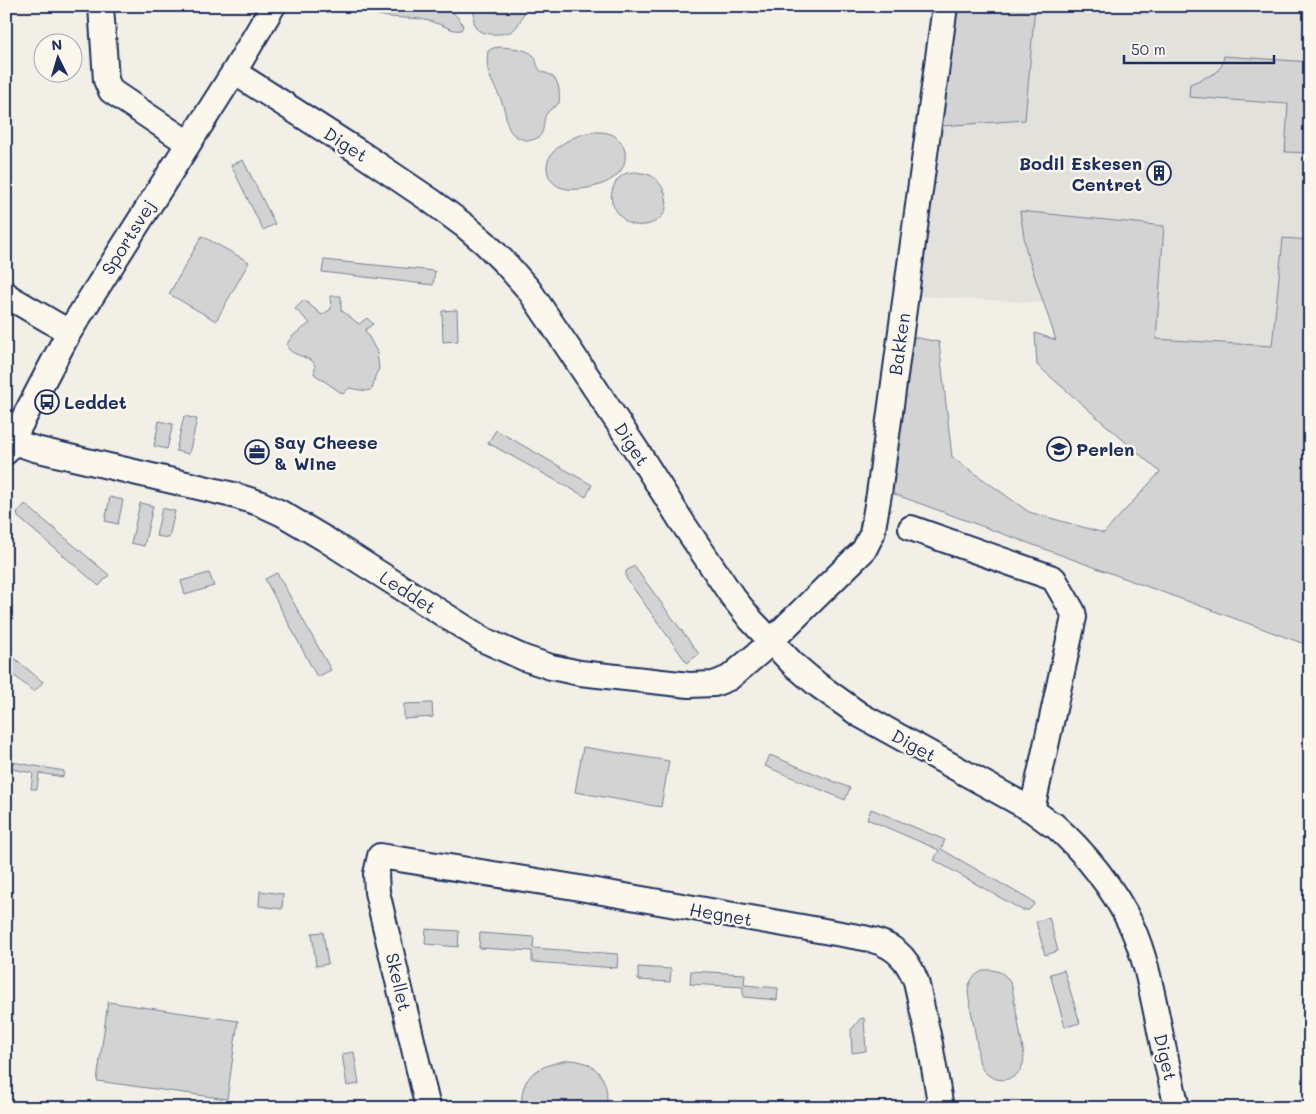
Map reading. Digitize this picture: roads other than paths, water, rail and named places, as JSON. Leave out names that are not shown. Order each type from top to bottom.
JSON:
[{"type":"street","points":[[101,6],[106,80],[111,92],[188,143]]},
{"type":"street","name":"Sportsvej","points":[[9,446],[69,332],[234,72],[273,6]]},
{"type":"street","name":"Bakken","points":[[771,641],[864,550],[872,534],[878,502],[945,6]]},
{"type":"street","name":"Diget","points":[[234,72],[430,200],[486,243],[529,290],[732,596],[751,620],[793,664],[818,685],[860,715],[1032,810],[1054,825],[1084,854],[1114,896],[1132,927],[1146,968],[1177,1108]]},
{"type":"street","points":[[6,294],[69,332]]},
{"type":"street","name":"Leddet","points":[[9,446],[35,448],[259,503],[281,513],[325,539],[484,640],[524,658],[551,667],[589,674],[688,685],[714,684],[729,678],[746,666],[771,641]]},
{"type":"street","points":[[911,528],[1054,579],[1074,612],[1032,810]]},
{"type":"street","name":"Skellet","points":[[380,856],[376,874],[377,892],[428,1108]]},
{"type":"street","name":"Hegnet","points":[[380,856],[568,886],[882,942],[902,958],[913,973],[916,981],[930,1044],[941,1108]]},
{"type":"place","name":"Bodil Eskesen Centret","points":[[1159,173]]},
{"type":"place","name":"Leddet","points":[[47,402]]},
{"type":"place","name":"Perlen","points":[[1059,449]]},
{"type":"place","name":"Say Cheese & Wine","points":[[257,452]]}]
